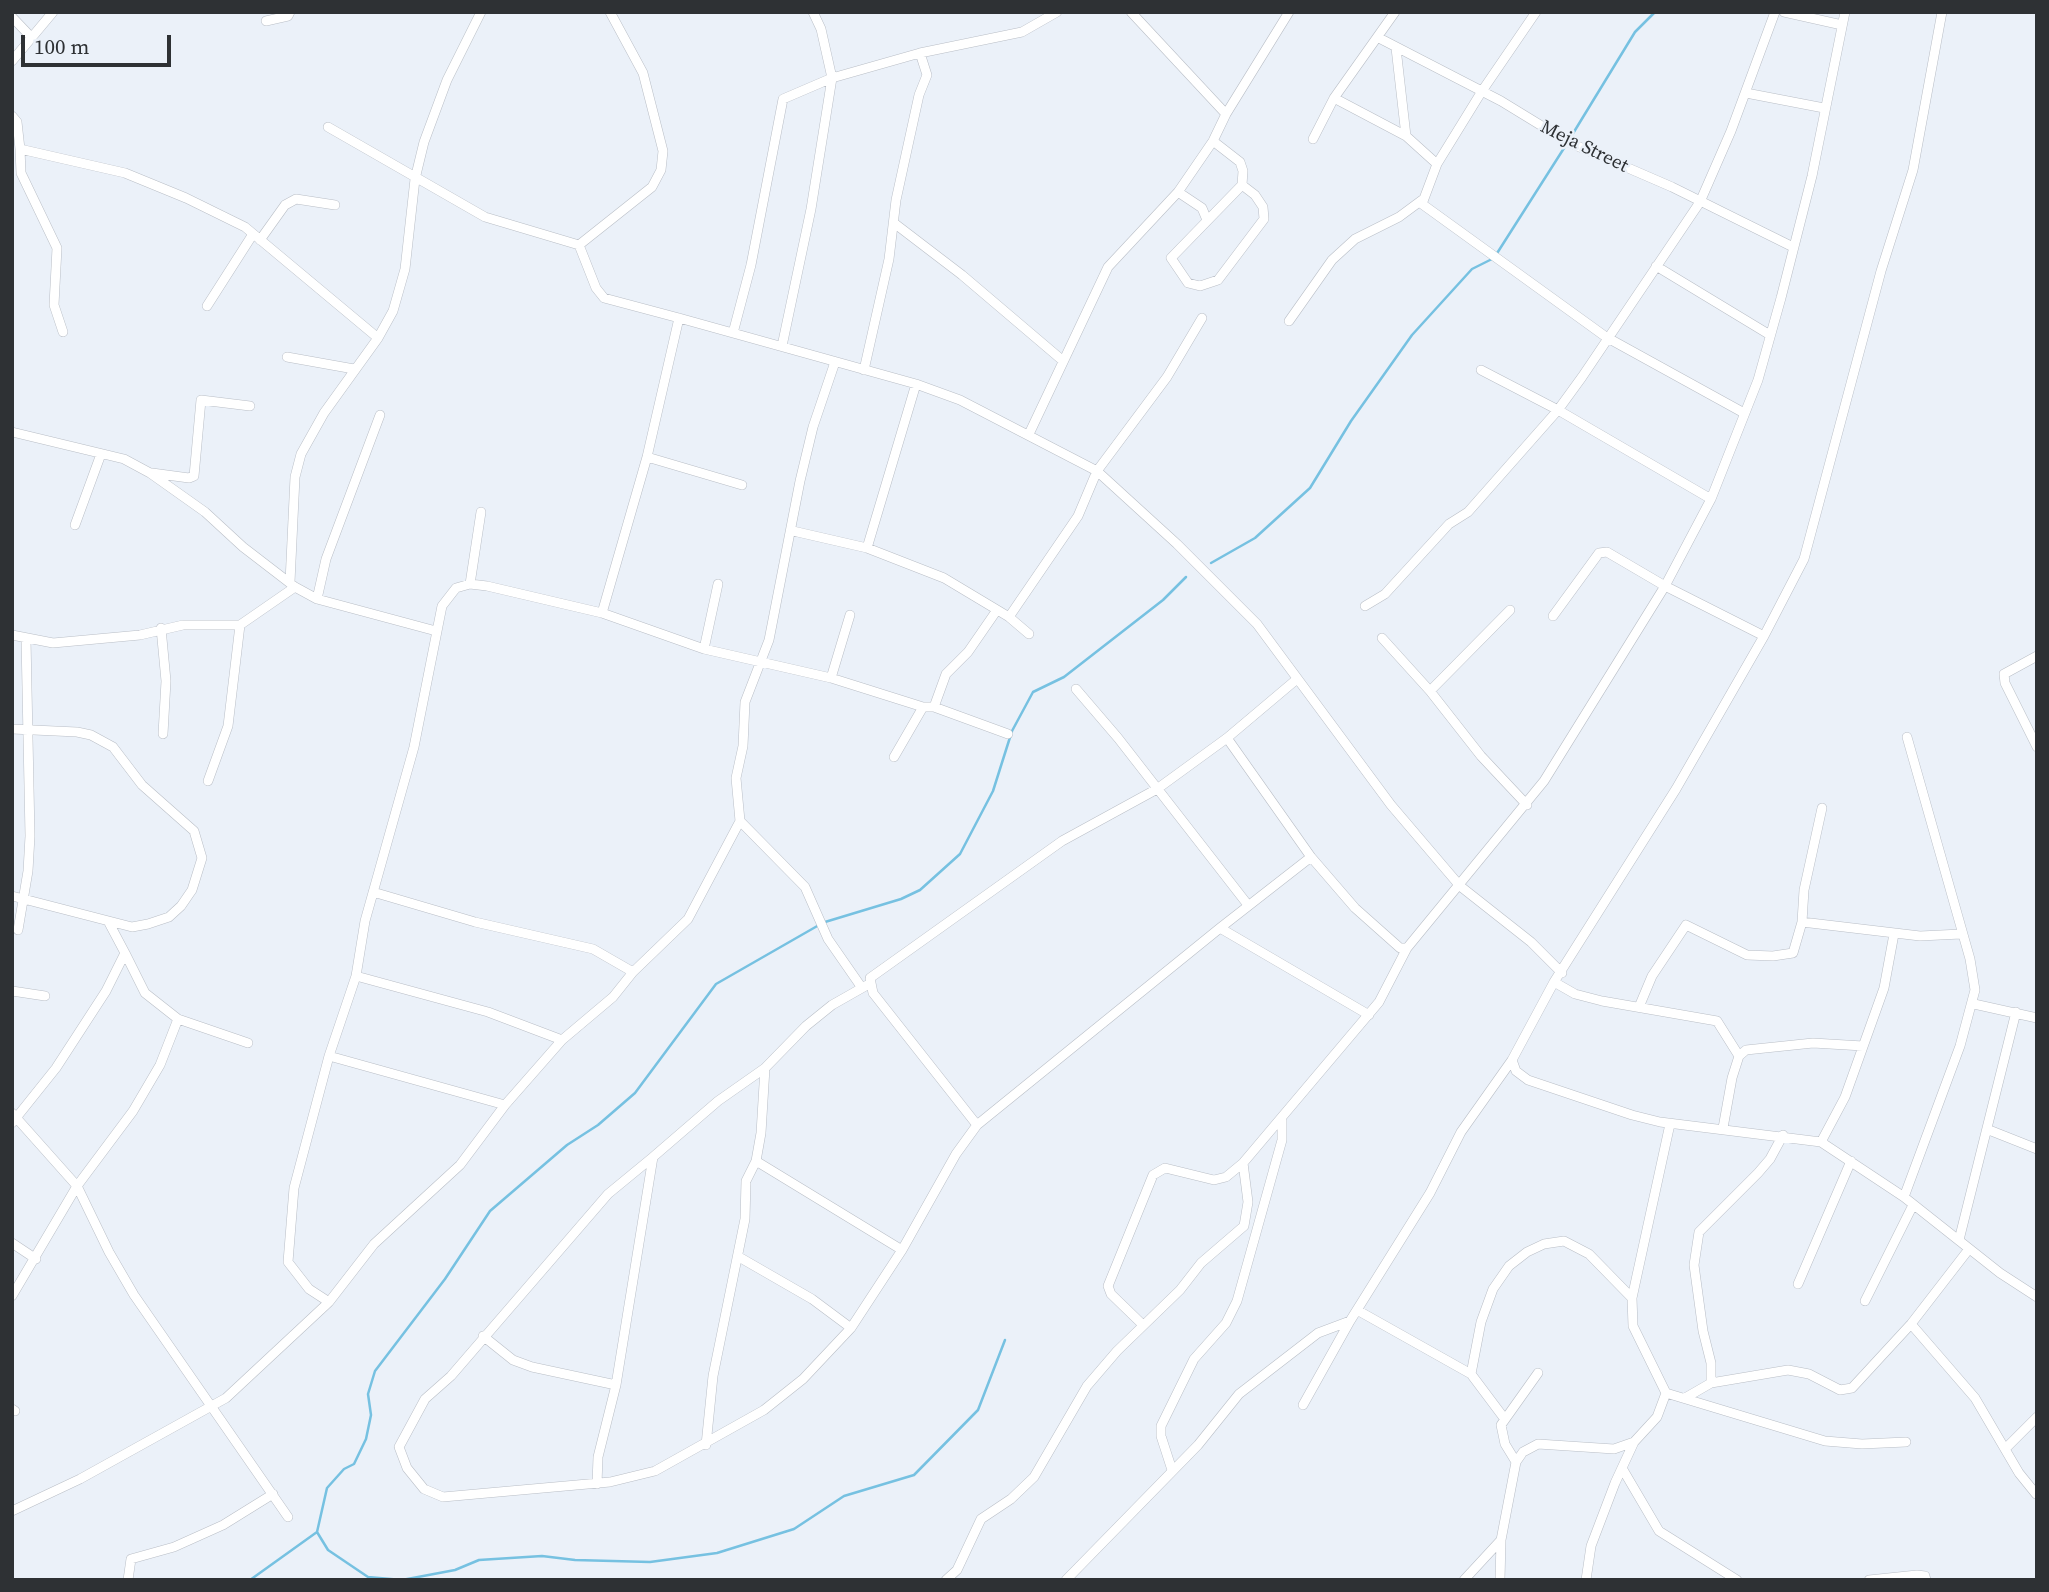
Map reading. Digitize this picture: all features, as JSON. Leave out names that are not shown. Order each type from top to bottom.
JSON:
[{"type":"street","points":[[12,61],[53,12]]},
{"type":"street","points":[[266,21],[288,16],[290,12]]},
{"type":"street","points":[[293,585],[297,466],[309,438],[354,369],[378,338],[400,293],[415,179],[437,106],[481,12]]},
{"type":"street","points":[[579,245],[652,187],[662,170],[663,150],[643,73],[610,12]]},
{"type":"street","points":[[782,346],[811,209],[832,78],[821,29],[813,12]]},
{"type":"street","points":[[733,333],[751,265],[783,99],[832,78],[920,53],[1022,32],[1057,12]]},
{"type":"street","points":[[1131,12],[1226,114]]},
{"type":"street","points":[[1029,434],[1108,267],[1178,192],[1213,141],[1226,114],[1289,12]]},
{"type":"street","points":[[1313,139],[1334,98],[1395,12]]},
{"type":"street","points":[[1289,321],[1332,260],[1355,239],[1422,201],[1437,164],[1482,91],[1536,12]]},
{"type":"street","points":[[1365,606],[1385,594],[1449,524],[1468,512],[1558,410],[1700,202],[1746,93],[1774,12]]},
{"type":"street","points":[[1784,12],[1842,25]]},
{"type":"street","points":[[1143,1325],[1111,1294],[1108,1286],[1153,1175],[1165,1168],[1214,1180],[1226,1177],[1243,1163],[1282,1120],[1313,1079],[1380,1002],[1406,948],[1527,805],[1665,586],[1711,499],[1758,380],[1812,176],[1845,12]]},
{"type":"street","points":[[1303,1405],[1350,1321],[1430,1193],[1461,1132],[1512,1060],[1555,982],[1676,789],[1764,636],[1804,559],[1881,271],[1911,177],[1942,12]]},
{"type":"street","points":[[12,17],[32,38]]},
{"type":"street","name":"Meja Street","points":[[1379,38],[1482,91],[1568,142],[1793,247]]},
{"type":"street","points":[[1396,48],[1406,136]]},
{"type":"street","points":[[864,370],[919,95],[927,75],[920,53]]},
{"type":"street","points":[[1746,93],[1824,108]]},
{"type":"street","points":[[1334,98],[1406,136],[1437,164]]},
{"type":"street","points":[[12,116],[17,122],[22,173],[57,248],[54,305],[63,332]]},
{"type":"street","points":[[328,127],[485,217],[579,245],[592,272],[596,288],[604,298],[916,384],[960,400],[1097,471],[1257,624],[1391,805],[1460,886],[1531,942],[1562,973]]},
{"type":"street","points":[[1213,141],[1240,162],[1244,171],[1242,185],[1171,258],[1188,282],[1200,286],[1218,280],[1264,219],[1263,208],[1255,195],[1242,185]]},
{"type":"street","points":[[20,149],[125,173],[186,198],[256,237],[378,338]]},
{"type":"street","points":[[1178,192],[1202,208],[1207,220]]},
{"type":"street","points":[[207,306],[256,237],[285,205],[296,198],[335,205]]},
{"type":"street","points":[[1422,201],[1426,209],[1606,337],[1744,413]]},
{"type":"street","points":[[894,223],[962,275],[1062,360]]},
{"type":"street","points":[[1656,266],[1769,335]]},
{"type":"street","points":[[602,612],[647,457],[679,318]]},
{"type":"street","points":[[1009,617],[1078,516],[1097,471],[1167,377],[1202,318]]},
{"type":"street","points":[[287,357],[354,369]]},
{"type":"street","points":[[12,1511],[79,1479],[210,1404],[226,1398],[330,1302],[374,1244],[460,1166],[505,1105],[562,1040],[613,997],[634,972],[688,919],[740,821],[736,778],[743,746],[745,702],[761,664],[793,531],[813,427],[835,362]]},
{"type":"street","points":[[1481,370],[1558,410],[1711,499]]},
{"type":"street","points":[[867,548],[916,384]]},
{"type":"street","points":[[150,473],[189,478],[194,476],[201,400],[250,406]]},
{"type":"street","points":[[317,599],[326,559],[380,415]]},
{"type":"street","points":[[12,432],[124,459],[150,473],[205,512],[235,541],[293,585],[317,599],[436,631]]},
{"type":"street","points":[[75,525],[101,454]]},
{"type":"street","points":[[647,457],[742,485]]},
{"type":"street","points":[[470,584],[481,512]]},
{"type":"street","points":[[793,531],[867,548],[944,578],[1009,617],[1029,634]]},
{"type":"street","points":[[1553,616],[1602,551],[1613,554],[1665,586],[1764,636]]},
{"type":"street","points":[[330,1302],[309,1289],[288,1262],[294,1188],[329,1056],[356,976],[359,949],[373,892],[414,747],[442,606],[456,588],[470,584],[487,586],[602,612],[704,649],[831,678],[1008,734]]},
{"type":"street","points":[[704,649],[718,584]]},
{"type":"street","points":[[12,635],[52,643],[116,638],[161,628],[202,624],[240,625],[293,585]]},
{"type":"street","points":[[894,757],[929,707],[946,674],[968,652],[997,610]]},
{"type":"street","points":[[1430,691],[1510,610]]},
{"type":"street","points":[[831,678],[850,615]]},
{"type":"street","points":[[208,781],[228,726],[240,625]]},
{"type":"street","points":[[161,628],[166,681],[163,734]]},
{"type":"street","points":[[1382,638],[1430,691],[1481,756],[1527,805]]},
{"type":"street","points":[[18,930],[30,835],[30,730],[26,639]]},
{"type":"street","points":[[2037,656],[2004,674],[2005,682],[2037,747]]},
{"type":"street","points":[[1297,679],[1227,738],[1157,789],[1062,841],[930,937],[874,973],[866,986],[806,1026],[765,1068],[718,1101],[608,1194],[544,1266],[512,1307],[482,1336],[451,1376],[425,1399],[400,1441],[402,1459],[416,1480],[424,1489],[443,1497],[597,1484],[655,1471],[706,1445],[774,1402],[803,1379],[851,1328],[902,1250],[956,1154],[977,1125],[1311,857]]},
{"type":"street","points":[[1076,689],[1248,905]]},
{"type":"street","points":[[12,729],[77,732],[91,735],[113,747],[122,755],[142,785],[194,831],[202,858],[200,870],[181,906],[169,916],[148,924],[132,927],[12,896]]},
{"type":"street","points":[[1903,1197],[1974,1004],[1975,980],[1907,737]]},
{"type":"street","points":[[1227,738],[1311,857],[1363,915],[1401,948],[1406,948]]},
{"type":"street","points":[[1639,1007],[1652,976],[1686,925],[1739,953],[1773,956],[1793,953],[1802,922],[1804,890],[1822,808]]},
{"type":"street","points":[[740,821],[805,887],[828,939],[977,1125]]},
{"type":"street","points":[[373,892],[475,922],[593,949],[634,972]]},
{"type":"street","points":[[108,921],[145,993],[178,1019],[248,1043]]},
{"type":"street","points":[[1802,922],[1894,934],[1961,934]]},
{"type":"street","points":[[1220,928],[1368,1015]]},
{"type":"street","points":[[1821,1142],[1837,1117],[1884,988],[1894,934]]},
{"type":"street","points":[[125,953],[106,991],[56,1068],[13,1117],[77,1186],[134,1295],[288,1517]]},
{"type":"street","points":[[356,976],[488,1012],[562,1040]]},
{"type":"street","points":[[1555,982],[1575,994],[1717,1021],[1739,1056]]},
{"type":"street","points":[[12,991],[45,996]]},
{"type":"street","points":[[1974,1004],[2037,1018]]},
{"type":"street","points":[[1959,1240],[1989,1130],[2016,1012]]},
{"type":"street","points":[[12,1296],[77,1186],[133,1111],[160,1065],[178,1019]]},
{"type":"street","points":[[1723,1128],[1739,1056],[1746,1050],[1794,1045],[1863,1046]]},
{"type":"street","points":[[329,1056],[505,1105]]},
{"type":"street","points":[[1512,1060],[1516,1071],[1541,1085],[1632,1115],[1670,1124],[1783,1135],[1821,1142],[1903,1197],[1969,1249],[2037,1297]]},
{"type":"street","points":[[706,1445],[713,1376],[745,1219],[746,1181],[756,1161],[764,1109],[765,1068]]},
{"type":"street","points":[[1172,1470],[1161,1436],[1161,1426],[1190,1366],[1226,1323],[1237,1301],[1282,1140],[1282,1120]]},
{"type":"street","points":[[1586,1580],[1591,1546],[1622,1468],[1634,1442],[1657,1417],[1666,1393],[1633,1326],[1632,1298],[1670,1124]]},
{"type":"street","points":[[1989,1130],[2037,1149]]},
{"type":"street","points":[[1711,1382],[1711,1363],[1703,1331],[1695,1265],[1699,1232],[1770,1160],[1783,1135]]},
{"type":"street","points":[[597,1484],[597,1457],[615,1385],[653,1157]]},
{"type":"street","points":[[756,1161],[902,1250]]},
{"type":"street","points":[[1798,1284],[1851,1161]]},
{"type":"street","points":[[946,1580],[957,1570],[973,1530],[981,1519],[1029,1484],[1087,1386],[1143,1325],[1180,1290],[1201,1264],[1244,1226],[1248,1202],[1243,1163]]},
{"type":"street","points":[[1865,1301],[1913,1205]]},
{"type":"street","points":[[1471,1374],[1481,1322],[1493,1289],[1509,1266],[1527,1252],[1544,1244],[1564,1241],[1577,1245],[1632,1298]]},
{"type":"street","points":[[12,1243],[36,1259]]},
{"type":"street","points":[[1685,1398],[1711,1382],[1762,1372],[1799,1370],[1840,1390],[1852,1388],[1911,1324],[1969,1249]]},
{"type":"street","points":[[739,1257],[812,1299],[851,1328]]},
{"type":"street","points":[[1357,1310],[1471,1374],[1504,1418]]},
{"type":"street","points":[[1066,1580],[1198,1445],[1239,1394],[1318,1334],[1350,1321]]},
{"type":"street","points":[[1911,1324],[1975,1398],[2005,1449],[2036,1493]]},
{"type":"street","points":[[482,1336],[506,1355],[532,1367],[615,1385]]},
{"type":"street","points":[[1516,1462],[1504,1444],[1501,1425],[1538,1373]]},
{"type":"street","points":[[1666,1393],[1825,1441],[1862,1444],[1906,1442]]},
{"type":"street","points":[[2005,1449],[2037,1417]]},
{"type":"street","points":[[1500,1580],[1501,1540],[1516,1462],[1530,1446],[1538,1444],[1614,1449],[1634,1442]]},
{"type":"street","points":[[1622,1468],[1659,1531],[1737,1580]]},
{"type":"street","points":[[128,1580],[131,1559],[174,1547],[223,1525],[273,1494]]},
{"type":"street","points":[[1464,1580],[1501,1540]]},
{"type":"street","points":[[1869,1580],[1917,1575],[1925,1576],[1926,1580]]},
{"type":"waterway","points":[[1569,140],[1635,32],[1655,12]]},
{"type":"waterway","points":[[1211,563],[1255,538],[1310,488],[1351,421],[1412,335],[1472,269],[1494,258],[1566,145]]},
{"type":"waterway","points":[[825,922],[901,899],[920,890],[960,854],[993,791],[1012,731],[1033,692],[1064,677],[1163,600],[1186,577]]},
{"type":"waterway","points":[[250,1580],[317,1532],[327,1488],[344,1469],[354,1464],[366,1439],[371,1415],[368,1394],[375,1371],[445,1279],[490,1211],[567,1145],[598,1125],[635,1093],[716,984],[819,925]]},
{"type":"waterway","points":[[317,1532],[328,1550],[368,1577],[402,1580],[455,1570],[479,1560],[542,1556],[575,1560],[650,1562],[717,1553],[794,1529],[844,1496],[914,1475],[978,1410],[1005,1340]]}]
